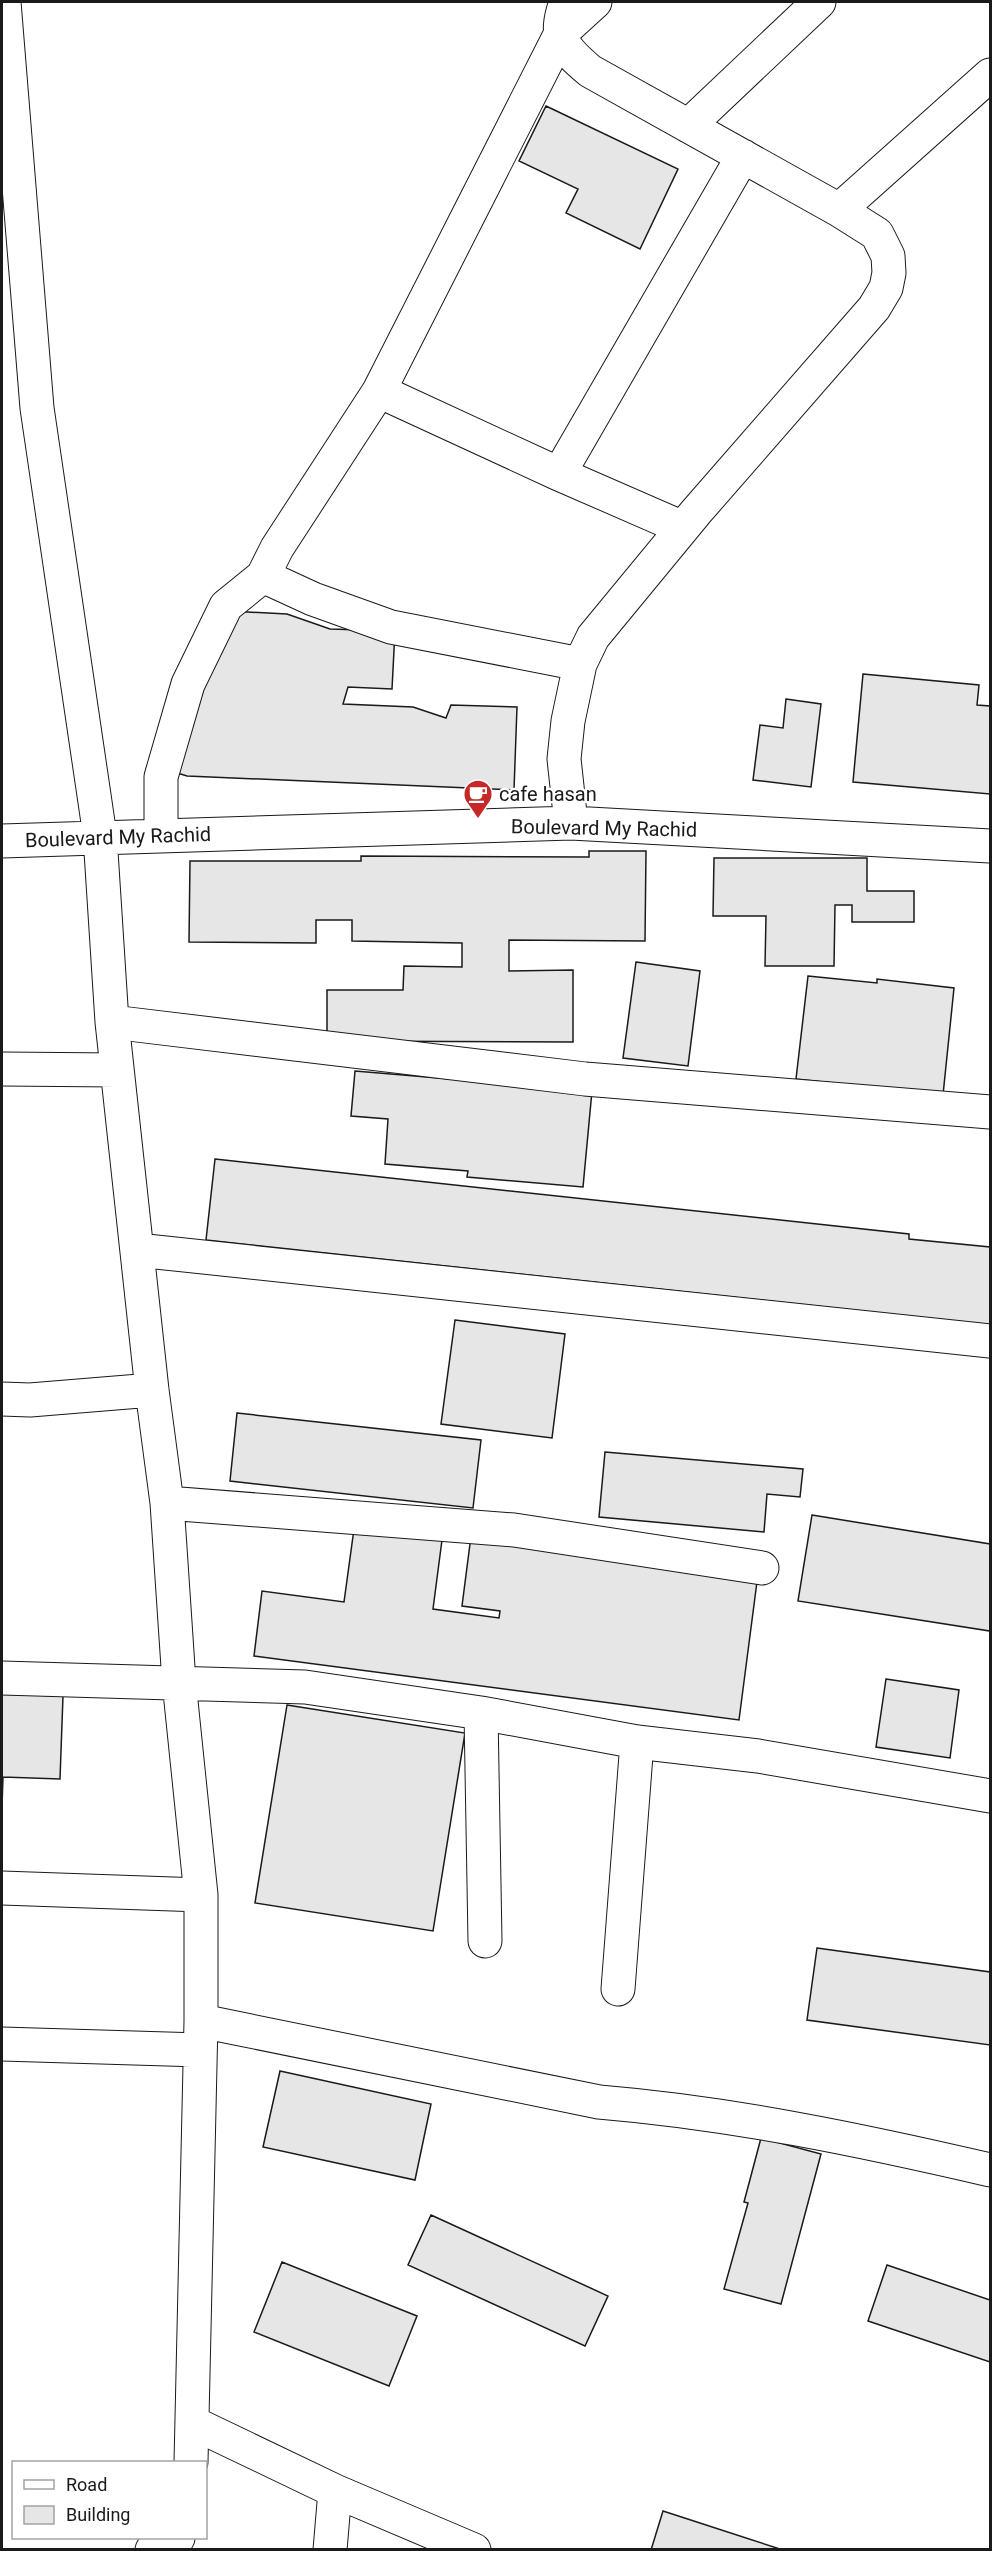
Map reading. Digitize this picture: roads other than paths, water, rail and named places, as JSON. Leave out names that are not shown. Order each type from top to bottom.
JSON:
[{"type":"street","points":[[4,2],[37,408],[100,836],[112,1022],[152,1390],[167,1503],[179,1682],[201,1895],[201,2035],[191,2461]]},
{"type":"street","points":[[566,2],[561,17],[561,33],[567,51],[590,71],[839,210],[877,234],[888,256],[889,273],[886,288],[874,308],[683,528],[593,637],[580,663],[568,721],[564,759],[571,823]]},
{"type":"street","points":[[161,834],[161,777],[188,684],[226,606],[263,576],[379,391],[561,33],[595,2]]},
{"type":"street","points":[[688,126],[819,2]]},
{"type":"street","points":[[839,210],[990,75]]},
{"type":"street","points":[[560,474],[742,156]]},
{"type":"street","points":[[379,391],[683,528]]},
{"type":"street","points":[[263,576],[313,599],[391,627],[580,663]]},
{"type":"street","name":"Boulevard My Rachid","points":[[2,841],[161,834],[571,823],[990,846]]},
{"type":"street","points":[[112,1022],[585,1079],[990,1112]]},
{"type":"street","points":[[2,1069],[117,1070]]},
{"type":"street","points":[[137,1250],[990,1341]]},
{"type":"street","points":[[2,1399],[30,1400],[152,1390]]},
{"type":"street","points":[[167,1503],[514,1530],[762,1568]]},
{"type":"street","points":[[2,1678],[305,1687],[481,1713],[637,1742],[758,1756],[990,1796]]},
{"type":"street","points":[[481,1713],[485,1941]]},
{"type":"street","points":[[618,1989],[637,1742]]},
{"type":"street","points":[[2,1888],[201,1895]]},
{"type":"street","points":[[2,2044],[201,2035],[599,2102],[666,2108],[740,2119],[889,2146],[990,2170]]},
{"type":"street","points":[[193,2423],[335,2491],[474,2550]]},
{"type":"street","points":[[330,2550],[335,2491]]},
{"type":"street","points":[[152,2550],[176,2539]]},
{"type":"place","name":"cafe hasan","points":[[478,820]]}]
